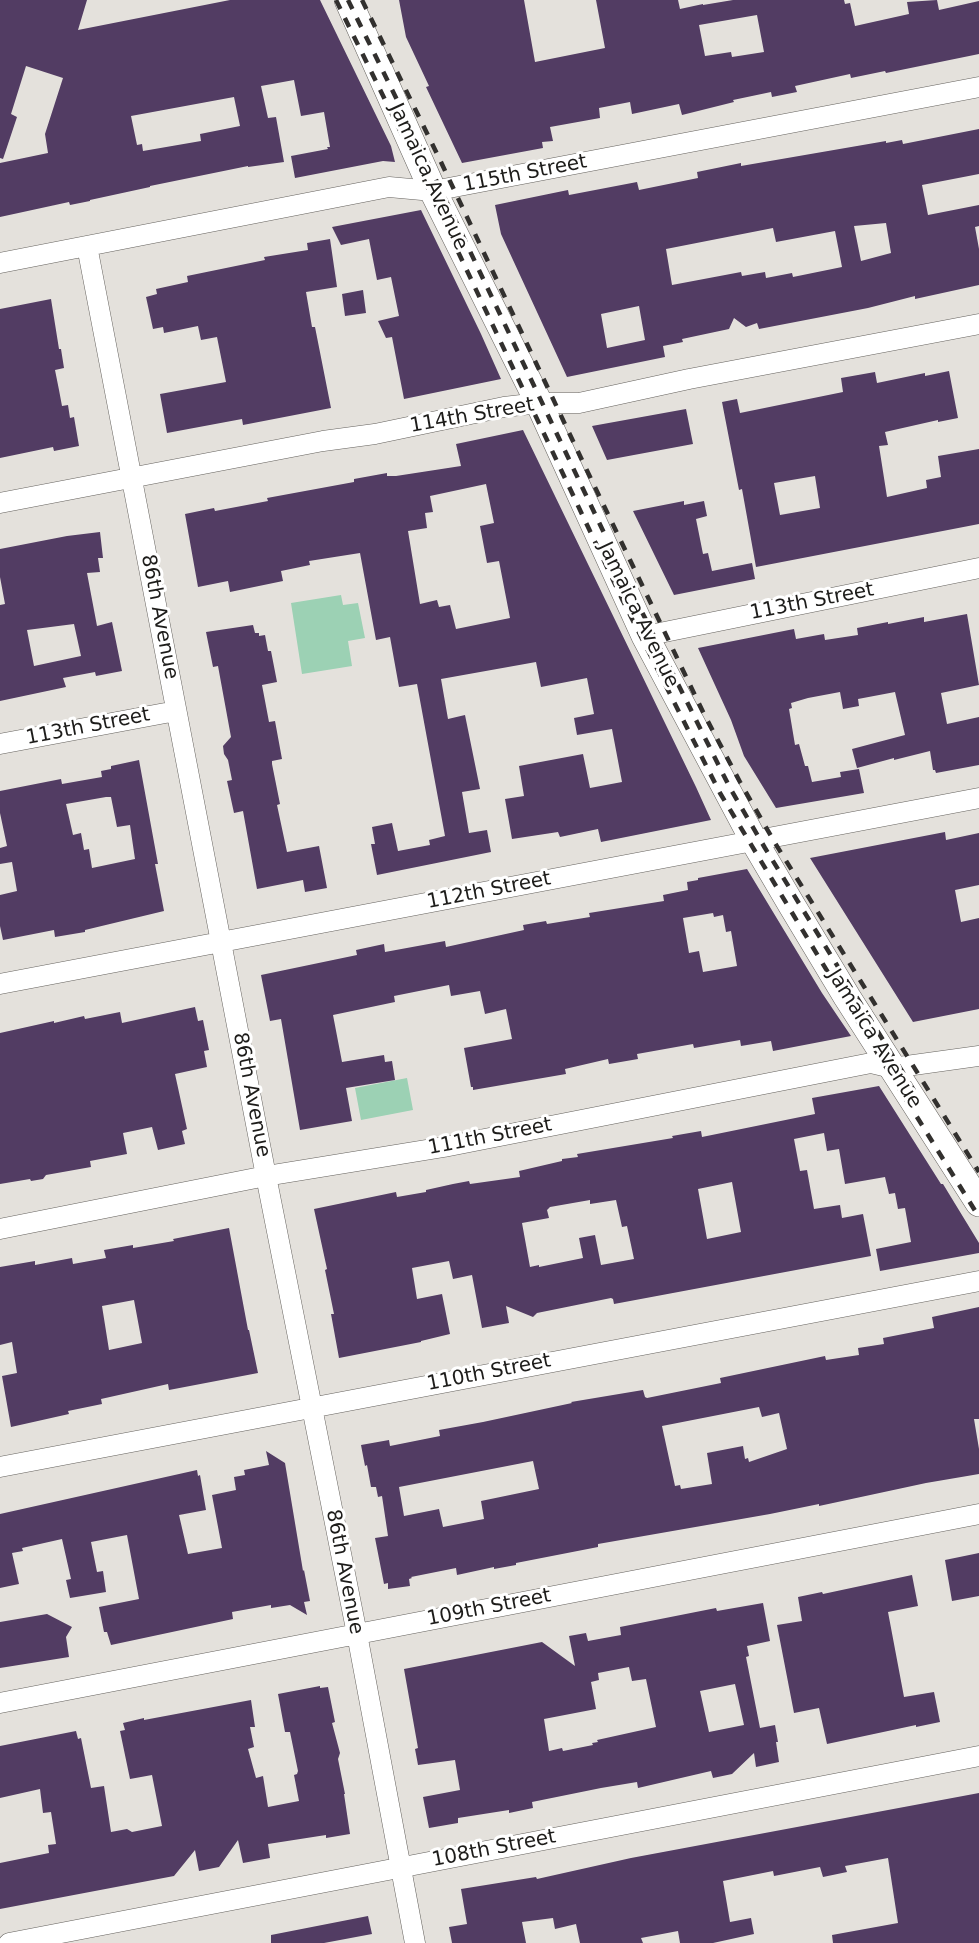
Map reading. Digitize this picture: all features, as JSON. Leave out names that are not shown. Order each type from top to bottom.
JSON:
[{"type":"main road","name":"Jamaica Avenue","points":[[348,0],[433,191],[539,403],[645,636],[754,841],[847,998],[979,1203]]},
{"type":"street","name":"115th Street","points":[[0,263],[389,187],[433,191],[979,87]]},
{"type":"street","name":"86th Avenue","points":[[87,246],[415,1943]]},
{"type":"street","name":"114th Street","points":[[0,503],[323,441],[375,434],[504,407],[539,403],[579,403],[689,379],[979,324]]},
{"type":"street","name":"113th Street","points":[[645,636],[979,568]]},
{"type":"street","name":"113th Street","points":[[0,744],[176,711]]},
{"type":"street","name":"112th Street","points":[[0,984],[979,798]]},
{"type":"street","name":"111th Street","points":[[0,1229],[266,1176],[444,1147],[871,1063],[892,1068],[979,1056]]},
{"type":"street","name":"110th Street","points":[[0,1467],[979,1281]]},
{"type":"street","name":"109th Street","points":[[0,1703],[979,1514]]},
{"type":"street","name":"108th Street","points":[[9,1943],[979,1756]]},
{"type":"green space","points":[[341,595],[343,605],[358,603],[365,638],[348,641],[352,666],[302,674],[291,603]]},
{"type":"green space","points":[[407,1078],[413,1110],[361,1120],[355,1088]]},
{"type":"building","points":[[0,0],[87,0],[78,30],[230,0],[320,0],[391,146],[395,162],[383,161],[295,178],[291,156],[330,147],[324,112],[301,116],[294,80],[261,86],[268,118],[276,117],[284,162],[248,166],[90,201],[70,205],[69,202],[0,217],[0,163],[48,153],[45,134],[63,78],[26,66],[11,114],[17,117],[3,159],[0,158]],"holes":[[[234,97],[240,126],[200,134],[201,141],[143,151],[142,144],[137,145],[131,116]]]},
{"type":"building","points":[[399,0],[524,0],[535,62],[605,48],[596,0],[678,0],[680,9],[733,0],[844,0],[845,4],[850,3],[855,26],[909,14],[907,2],[937,0],[939,10],[979,1],[979,54],[886,73],[885,71],[851,78],[850,74],[795,86],[797,92],[772,97],[771,92],[682,115],[679,104],[632,114],[630,102],[599,108],[600,118],[550,127],[553,141],[542,142],[543,148],[462,163],[426,87],[429,86],[406,37]],"holes":[[[757,15],[764,52],[732,57],[731,52],[705,56],[699,25]]]},
{"type":"building","points":[[979,129],[979,174],[922,185],[928,215],[979,205],[979,226],[975,227],[979,249],[979,285],[759,329],[757,323],[746,327],[734,318],[729,329],[682,339],[683,342],[663,346],[665,357],[567,377],[501,234],[495,205],[568,190],[569,195],[637,182],[639,190],[698,178],[697,172],[741,163],[741,166],[886,141],[886,143],[902,140],[903,144]],"holes":[[[886,223],[891,253],[861,261],[854,226]],[[773,228],[776,242],[835,231],[842,267],[793,277],[792,273],[766,278],[765,272],[742,276],[741,272],[672,285],[666,249]],[[639,306],[645,340],[607,348],[601,314]]]},
{"type":"building","points":[[421,210],[501,379],[404,399],[392,337],[386,338],[378,321],[399,316],[391,277],[377,280],[369,239],[341,245],[332,227]]},
{"type":"building","points":[[330,239],[337,287],[306,292],[331,408],[243,425],[242,419],[167,433],[160,394],[226,382],[217,337],[201,340],[198,326],[164,333],[163,327],[153,329],[146,297],[157,294],[156,289],[188,282],[187,276],[265,260],[264,257],[308,250],[307,243]]},
{"type":"building","points":[[363,290],[366,313],[345,316],[342,294]]},
{"type":"building","points":[[51,299],[64,368],[55,370],[62,406],[68,405],[70,418],[74,417],[79,446],[54,451],[53,447],[0,458],[0,309]]},
{"type":"building","points":[[949,371],[958,418],[938,422],[938,420],[885,432],[888,445],[879,446],[887,497],[927,488],[926,480],[941,477],[938,456],[979,449],[979,524],[756,567],[742,489],[739,490],[722,402],[737,399],[740,413],[843,392],[841,378],[875,372],[877,383],[925,373],[925,376]],"holes":[[[815,476],[820,508],[780,515],[774,483]]]},
{"type":"building","points":[[686,409],[693,444],[607,460],[592,426]]},
{"type":"building","points":[[523,430],[711,820],[601,842],[598,829],[560,837],[558,832],[512,839],[505,799],[524,796],[519,766],[583,754],[590,788],[622,782],[612,729],[577,735],[574,718],[594,714],[587,678],[541,687],[536,662],[441,679],[448,719],[465,715],[480,789],[462,792],[469,833],[487,830],[491,852],[377,875],[371,844],[375,844],[372,827],[392,823],[398,851],[430,845],[429,840],[445,836],[417,684],[399,687],[390,637],[376,640],[360,553],[309,561],[310,565],[281,571],[283,581],[230,592],[228,581],[198,587],[185,514],[268,501],[267,498],[354,482],[354,479],[387,473],[387,476],[396,476],[461,466],[456,444]],"holes":[[[486,484],[494,523],[480,526],[487,563],[499,561],[510,618],[456,629],[450,605],[439,607],[437,600],[420,604],[408,531],[427,528],[425,513],[433,512],[430,496]]]},
{"type":"building","points":[[684,501],[684,505],[704,501],[707,516],[696,519],[703,554],[708,553],[712,571],[752,563],[755,579],[674,595],[633,511]]},
{"type":"building","points":[[100,532],[103,558],[98,558],[100,572],[87,573],[97,626],[112,622],[122,671],[96,676],[95,672],[63,678],[66,687],[0,701],[0,605],[5,604],[0,577],[0,549]],"holes":[[[74,624],[81,656],[34,666],[27,630]]]},
{"type":"building","points":[[967,614],[979,685],[941,693],[947,724],[979,717],[979,765],[936,773],[933,770],[930,751],[857,768],[852,749],[905,735],[895,692],[858,699],[859,706],[843,709],[840,692],[808,698],[791,703],[792,708],[789,709],[795,745],[799,744],[812,782],[841,777],[840,772],[859,769],[864,793],[776,808],[744,756],[731,720],[698,648],[794,629],[796,639],[824,634],[825,640],[858,635],[857,628],[888,622],[888,624],[924,617],[924,622]]},
{"type":"building","points":[[253,625],[255,633],[259,633],[259,636],[265,635],[268,651],[271,651],[277,682],[262,685],[269,722],[275,721],[282,759],[272,761],[272,764],[280,804],[277,805],[287,852],[319,846],[327,888],[305,892],[303,880],[257,889],[243,811],[234,813],[227,781],[232,780],[223,746],[231,737],[218,666],[213,667],[206,632]]},
{"type":"building","points":[[139,760],[164,911],[85,930],[85,932],[55,937],[54,930],[3,940],[0,926],[0,895],[17,891],[12,862],[0,864],[0,848],[7,846],[0,813],[0,791],[61,779],[62,784],[102,777],[101,771],[111,769],[111,766]],"holes":[[[111,797],[117,827],[130,825],[135,859],[92,868],[89,849],[84,850],[81,833],[73,835],[66,804]]]},
{"type":"building","points":[[945,832],[946,840],[979,833],[979,885],[955,890],[961,922],[979,918],[979,1009],[913,1022],[810,858]]},
{"type":"building","points":[[747,869],[822,993],[851,1036],[773,1051],[771,1041],[741,1046],[740,1040],[694,1048],[693,1044],[637,1054],[638,1059],[609,1064],[608,1059],[565,1069],[566,1074],[473,1090],[464,1048],[512,1039],[506,1009],[485,1014],[480,991],[451,996],[449,985],[394,996],[395,1002],[333,1015],[342,1062],[384,1055],[385,1062],[392,1061],[395,1080],[346,1088],[352,1121],[300,1130],[281,1019],[270,1021],[261,975],[357,955],[356,950],[384,944],[385,952],[445,941],[446,947],[524,930],[523,925],[546,921],[547,924],[590,917],[589,913],[664,901],[663,895],[688,890],[687,882],[698,880],[698,878]],"holes":[[[713,913],[714,917],[723,915],[726,932],[731,931],[737,966],[703,972],[699,951],[689,953],[683,918]]]},
{"type":"building","points":[[195,1007],[198,1021],[203,1020],[209,1050],[204,1051],[207,1067],[175,1074],[187,1129],[182,1131],[185,1144],[158,1150],[152,1127],[123,1133],[127,1154],[90,1161],[91,1167],[46,1175],[43,1179],[0,1184],[0,1033],[54,1021],[54,1023],[84,1016],[85,1019],[120,1012],[122,1023]]},
{"type":"building","points":[[879,1086],[979,1243],[979,1253],[880,1271],[876,1249],[911,1242],[905,1208],[898,1209],[895,1193],[889,1194],[885,1177],[845,1184],[839,1149],[827,1151],[824,1133],[794,1139],[800,1171],[807,1170],[814,1209],[840,1205],[842,1218],[863,1214],[871,1256],[614,1304],[611,1298],[537,1313],[533,1317],[506,1306],[509,1323],[482,1328],[472,1275],[453,1279],[449,1261],[412,1268],[417,1299],[442,1294],[450,1334],[339,1358],[331,1314],[334,1314],[325,1270],[327,1269],[314,1209],[396,1192],[397,1197],[469,1181],[470,1184],[520,1177],[519,1171],[578,1157],[577,1154],[701,1131],[702,1137],[815,1114],[812,1098]],"holes":[[[732,1182],[741,1232],[707,1239],[698,1189]],[[590,1200],[590,1204],[616,1200],[622,1227],[627,1226],[634,1259],[601,1265],[595,1235],[579,1238],[583,1258],[530,1267],[522,1223],[549,1218],[547,1210],[550,1207]]]},
{"type":"building","points":[[229,1228],[258,1373],[169,1390],[168,1384],[101,1399],[102,1404],[11,1427],[2,1376],[17,1373],[12,1342],[0,1345],[0,1267],[35,1261],[35,1265],[72,1258],[73,1264],[106,1258],[104,1250],[133,1245],[133,1248],[174,1241],[173,1239]],"holes":[[[134,1300],[142,1343],[109,1350],[102,1306]]]},
{"type":"building","points":[[979,1307],[979,1419],[974,1419],[979,1449],[979,1474],[819,1506],[819,1504],[598,1544],[598,1547],[494,1569],[494,1567],[457,1575],[456,1568],[411,1577],[410,1586],[388,1589],[388,1583],[384,1584],[375,1538],[388,1536],[382,1496],[378,1497],[376,1487],[371,1487],[361,1445],[389,1440],[390,1446],[440,1436],[439,1430],[571,1402],[643,1390],[647,1398],[721,1383],[720,1378],[825,1356],[826,1360],[859,1355],[858,1348],[884,1344],[883,1338],[934,1328],[932,1317]],"holes":[[[759,1407],[762,1417],[779,1413],[787,1449],[749,1462],[748,1458],[745,1459],[743,1446],[707,1453],[712,1484],[681,1489],[680,1485],[675,1486],[662,1426]],[[533,1461],[539,1489],[481,1501],[484,1519],[443,1527],[439,1509],[404,1516],[399,1487]]]},
{"type":"building","points":[[266,1451],[285,1463],[310,1601],[304,1602],[307,1615],[290,1605],[271,1608],[271,1605],[232,1612],[233,1619],[111,1645],[107,1632],[104,1632],[99,1607],[139,1599],[127,1535],[91,1542],[97,1572],[103,1571],[106,1592],[70,1598],[66,1580],[71,1579],[62,1539],[22,1548],[23,1551],[12,1553],[19,1584],[0,1588],[0,1514],[197,1470],[198,1476],[200,1475],[206,1510],[179,1515],[188,1554],[222,1548],[212,1495],[236,1490],[234,1477],[245,1475],[244,1470],[269,1465]]},
{"type":"building","points":[[979,1553],[979,1596],[952,1601],[945,1560]]},
{"type":"building","points":[[912,1575],[918,1606],[888,1612],[904,1697],[934,1692],[940,1722],[827,1744],[819,1708],[794,1713],[777,1625],[802,1621],[798,1597]]},
{"type":"building","points":[[763,1603],[770,1641],[747,1646],[749,1656],[746,1657],[760,1728],[775,1725],[779,1762],[756,1767],[754,1753],[732,1774],[713,1778],[711,1771],[638,1788],[637,1782],[601,1788],[532,1802],[533,1808],[458,1818],[458,1823],[429,1828],[423,1797],[460,1790],[455,1760],[418,1765],[415,1749],[418,1748],[404,1669],[542,1642],[575,1666],[569,1636],[586,1633],[588,1641],[621,1635],[620,1627],[716,1608],[717,1611]],"holes":[[[629,1667],[632,1681],[646,1679],[656,1727],[597,1740],[598,1742],[592,1743],[593,1745],[563,1751],[562,1748],[549,1751],[544,1719],[596,1709],[591,1682],[599,1680],[598,1673]],[[735,1684],[744,1725],[709,1732],[700,1691]]]},
{"type":"building","points":[[47,1614],[72,1627],[66,1637],[69,1657],[0,1668],[0,1622]]},
{"type":"building","points":[[320,1686],[320,1688],[328,1687],[335,1722],[332,1723],[340,1753],[338,1759],[350,1834],[326,1838],[326,1835],[268,1844],[270,1858],[243,1863],[238,1840],[219,1867],[199,1871],[195,1850],[174,1876],[0,1909],[0,1863],[49,1853],[48,1845],[56,1844],[51,1812],[43,1813],[40,1789],[0,1798],[0,1746],[76,1731],[78,1739],[81,1738],[91,1788],[104,1786],[111,1832],[127,1829],[132,1832],[162,1826],[152,1775],[130,1779],[120,1731],[125,1730],[123,1723],[251,1700],[255,1727],[250,1727],[254,1747],[248,1749],[256,1778],[263,1776],[268,1807],[299,1801],[294,1775],[298,1771],[290,1732],[285,1732],[278,1694]]},
{"type":"building","points":[[979,1793],[979,1943],[833,1943],[832,1935],[898,1923],[888,1858],[845,1866],[847,1872],[823,1877],[820,1867],[774,1876],[773,1871],[723,1881],[730,1922],[751,1918],[754,1934],[713,1943],[680,1943],[678,1931],[641,1938],[643,1943],[580,1943],[576,1924],[555,1929],[553,1918],[522,1922],[526,1943],[452,1943],[449,1927],[467,1924],[461,1889],[536,1877],[537,1879],[631,1858]]},
{"type":"building","points":[[368,1916],[372,1934],[324,1943],[271,1943],[271,1935]]},
{"type":"railway","points":[[336,0],[419,169],[623,601],[720,793],[979,1217]]},
{"type":"railway","points":[[348,0],[634,596],[730,788],[918,1097]]},
{"type":"railway","points":[[362,0],[704,714],[775,843],[979,1172]]}]
